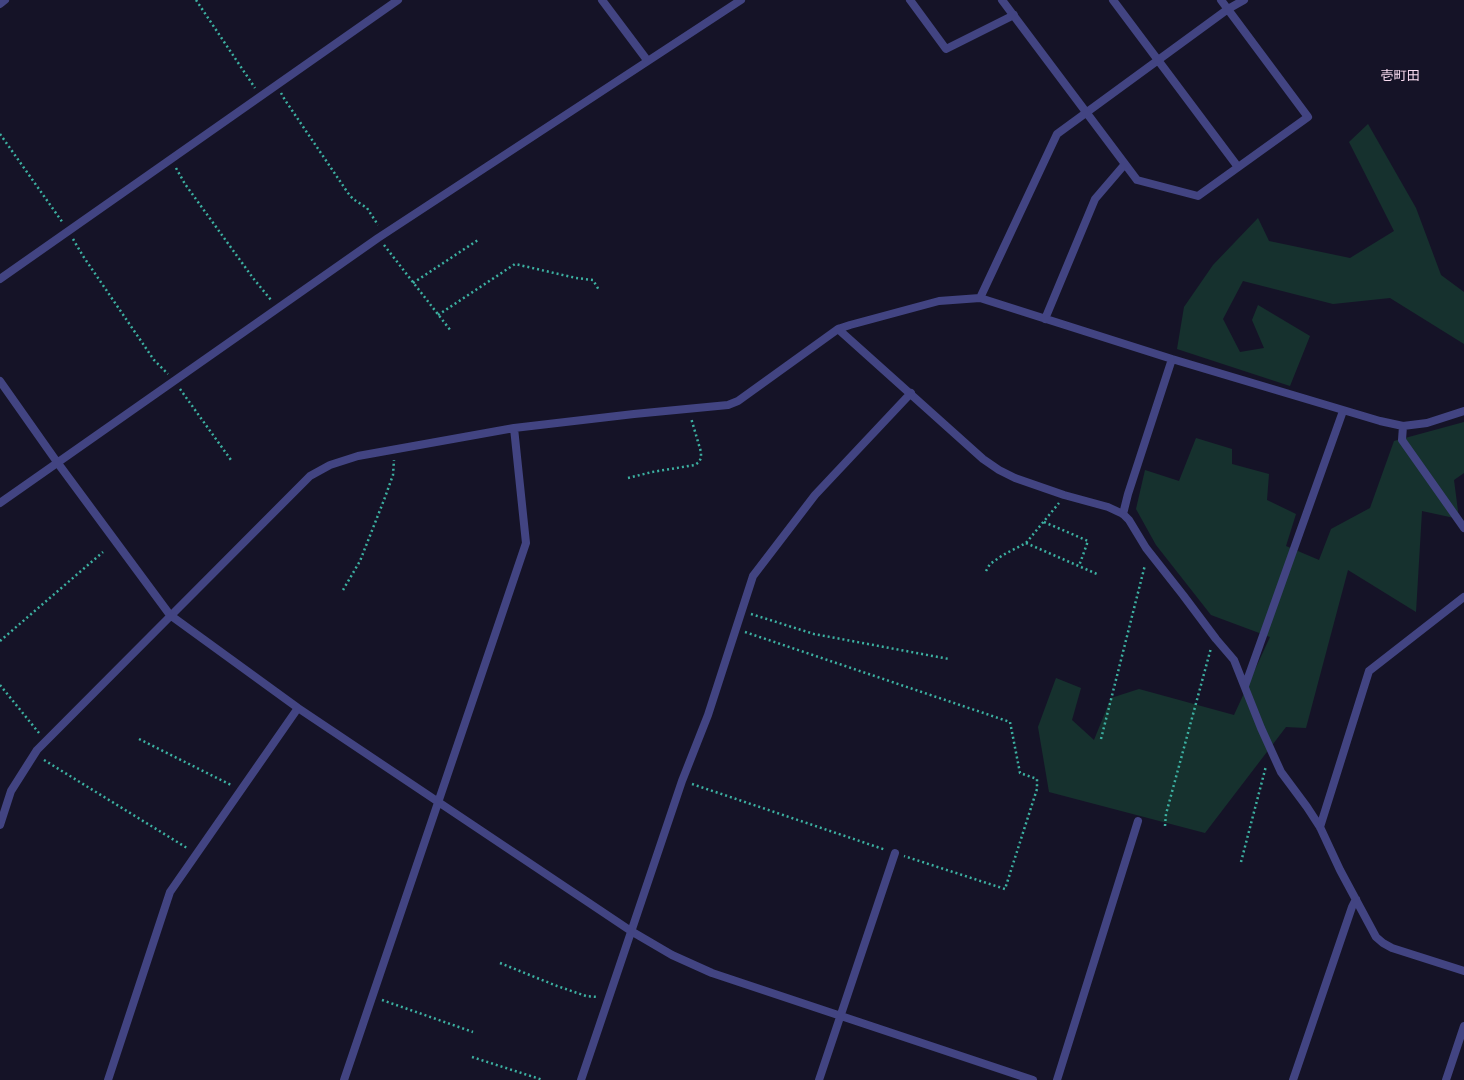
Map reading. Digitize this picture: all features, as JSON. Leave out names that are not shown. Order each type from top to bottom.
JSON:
[{"type":"street","points":[[0,4],[5,0]]},
{"type":"street","points":[[0,278],[398,0]]},
{"type":"street","points":[[602,0],[647,60]]},
{"type":"street","points":[[0,503],[381,236],[647,60],[741,0]]},
{"type":"street","points":[[910,0],[946,49],[1014,15]]},
{"type":"street","points":[[1002,0],[1137,180],[1198,196],[1308,117],[1222,0]]},
{"type":"street","points":[[1113,0],[1157,61],[1238,167]]},
{"type":"street","points":[[980,298],[1057,134],[1228,9],[1244,0]]},
{"type":"street","points":[[1045,319],[1095,199],[1124,164]]},
{"type":"street","points":[[0,825],[11,791],[36,750],[310,476],[330,465],[351,458],[393,449],[514,428],[728,404],[738,401],[788,363],[838,329],[939,301],[980,298],[1343,411],[1403,426],[1427,423],[1464,411]]},
{"type":"street","points":[[838,329],[998,470],[1015,478],[1064,495],[1108,507],[1123,514],[1129,520],[1150,552],[1216,639],[1234,660],[1261,728],[1281,772],[1320,827],[1340,870],[1376,937],[1392,948],[1464,971]]},
{"type":"street","points":[[1123,514],[1128,494],[1172,359]]},
{"type":"street","points":[[0,381],[57,462],[170,615],[298,708],[631,930],[672,955],[712,973],[1033,1080]]},
{"type":"street","points":[[581,1080],[682,781],[708,715],[753,576],[815,495],[911,393]]},
{"type":"street","points":[[1244,686],[1343,411]]},
{"type":"street","points":[[1403,426],[1402,440],[1444,502],[1464,528]]},
{"type":"street","points":[[344,1080],[526,543],[514,428]]},
{"type":"street","points":[[1320,827],[1369,671],[1464,597]]},
{"type":"street","points":[[108,1080],[170,892],[298,708]]},
{"type":"street","points":[[1057,1080],[1138,822]]},
{"type":"street","points":[[818,1080],[895,853]]},
{"type":"street","points":[[1293,1080],[1356,899]]},
{"type":"street","points":[[1446,1080],[1464,1026]]},
{"type":"path","points":[[196,0],[260,95]]},
{"type":"path","points":[[277,84],[284,100],[348,193],[353,199],[367,208],[381,236],[413,283],[451,331]]},
{"type":"path","points":[[0,134],[68,230],[83,256],[154,360],[174,381],[230,460]]},
{"type":"path","points":[[170,158],[185,184],[248,272],[278,308]]},
{"type":"path","points":[[413,283],[478,240]]},
{"type":"path","points":[[438,315],[515,264],[576,278],[593,280],[599,290]]},
{"type":"path","points":[[628,478],[652,472],[695,465],[699,462],[701,452],[688,409]]},
{"type":"path","points":[[343,590],[360,561],[393,475],[393,449]]},
{"type":"path","points":[[986,570],[990,564],[1002,555],[1026,543],[1056,508],[1064,495]]},
{"type":"path","points":[[1044,522],[1088,541],[1079,566]]},
{"type":"path","points":[[1026,543],[1097,574]]},
{"type":"path","points":[[0,641],[103,552]]},
{"type":"path","points":[[1101,739],[1150,552]]},
{"type":"path","points":[[742,611],[814,634],[949,659]]},
{"type":"path","points":[[682,781],[1005,889],[1037,789],[1037,780],[1020,773],[1010,722],[736,628]]},
{"type":"path","points":[[1165,826],[1166,814],[1212,643],[1216,639]]},
{"type":"path","points":[[0,685],[24,716],[46,740]]},
{"type":"path","points":[[139,738],[227,782],[240,791]]},
{"type":"path","points":[[36,750],[45,762],[196,854]]},
{"type":"path","points":[[1241,862],[1266,767],[1274,757]]},
{"type":"path","points":[[500,963],[586,996],[600,997],[608,1000]]},
{"type":"path","points":[[373,995],[383,1001],[473,1032]]},
{"type":"path","points":[[472,1057],[543,1080]]},
{"type":"green space","points":[[1368,124],[1416,208],[1441,275],[1464,292],[1464,344],[1390,298],[1333,304],[1243,281],[1223,319],[1240,352],[1264,348],[1252,320],[1258,305],[1310,336],[1290,386],[1177,349],[1184,307],[1213,265],[1258,218],[1269,241],[1350,258],[1394,231],[1349,142]]},
{"type":"green space","points":[[1464,422],[1464,473],[1454,480],[1459,519],[1422,511],[1416,612],[1348,570],[1306,728],[1286,727],[1205,833],[1049,792],[1038,727],[1056,678],[1081,688],[1072,720],[1094,740],[1111,698],[1139,689],[1234,715],[1270,637],[1211,615],[1156,545],[1136,509],[1145,470],[1179,481],[1196,438],[1232,449],[1232,464],[1269,474],[1267,500],[1296,514],[1286,546],[1319,560],[1331,529],[1370,508],[1394,441]]},
{"type":"district","name":"壱町田","points":[[1400,77]]}]
